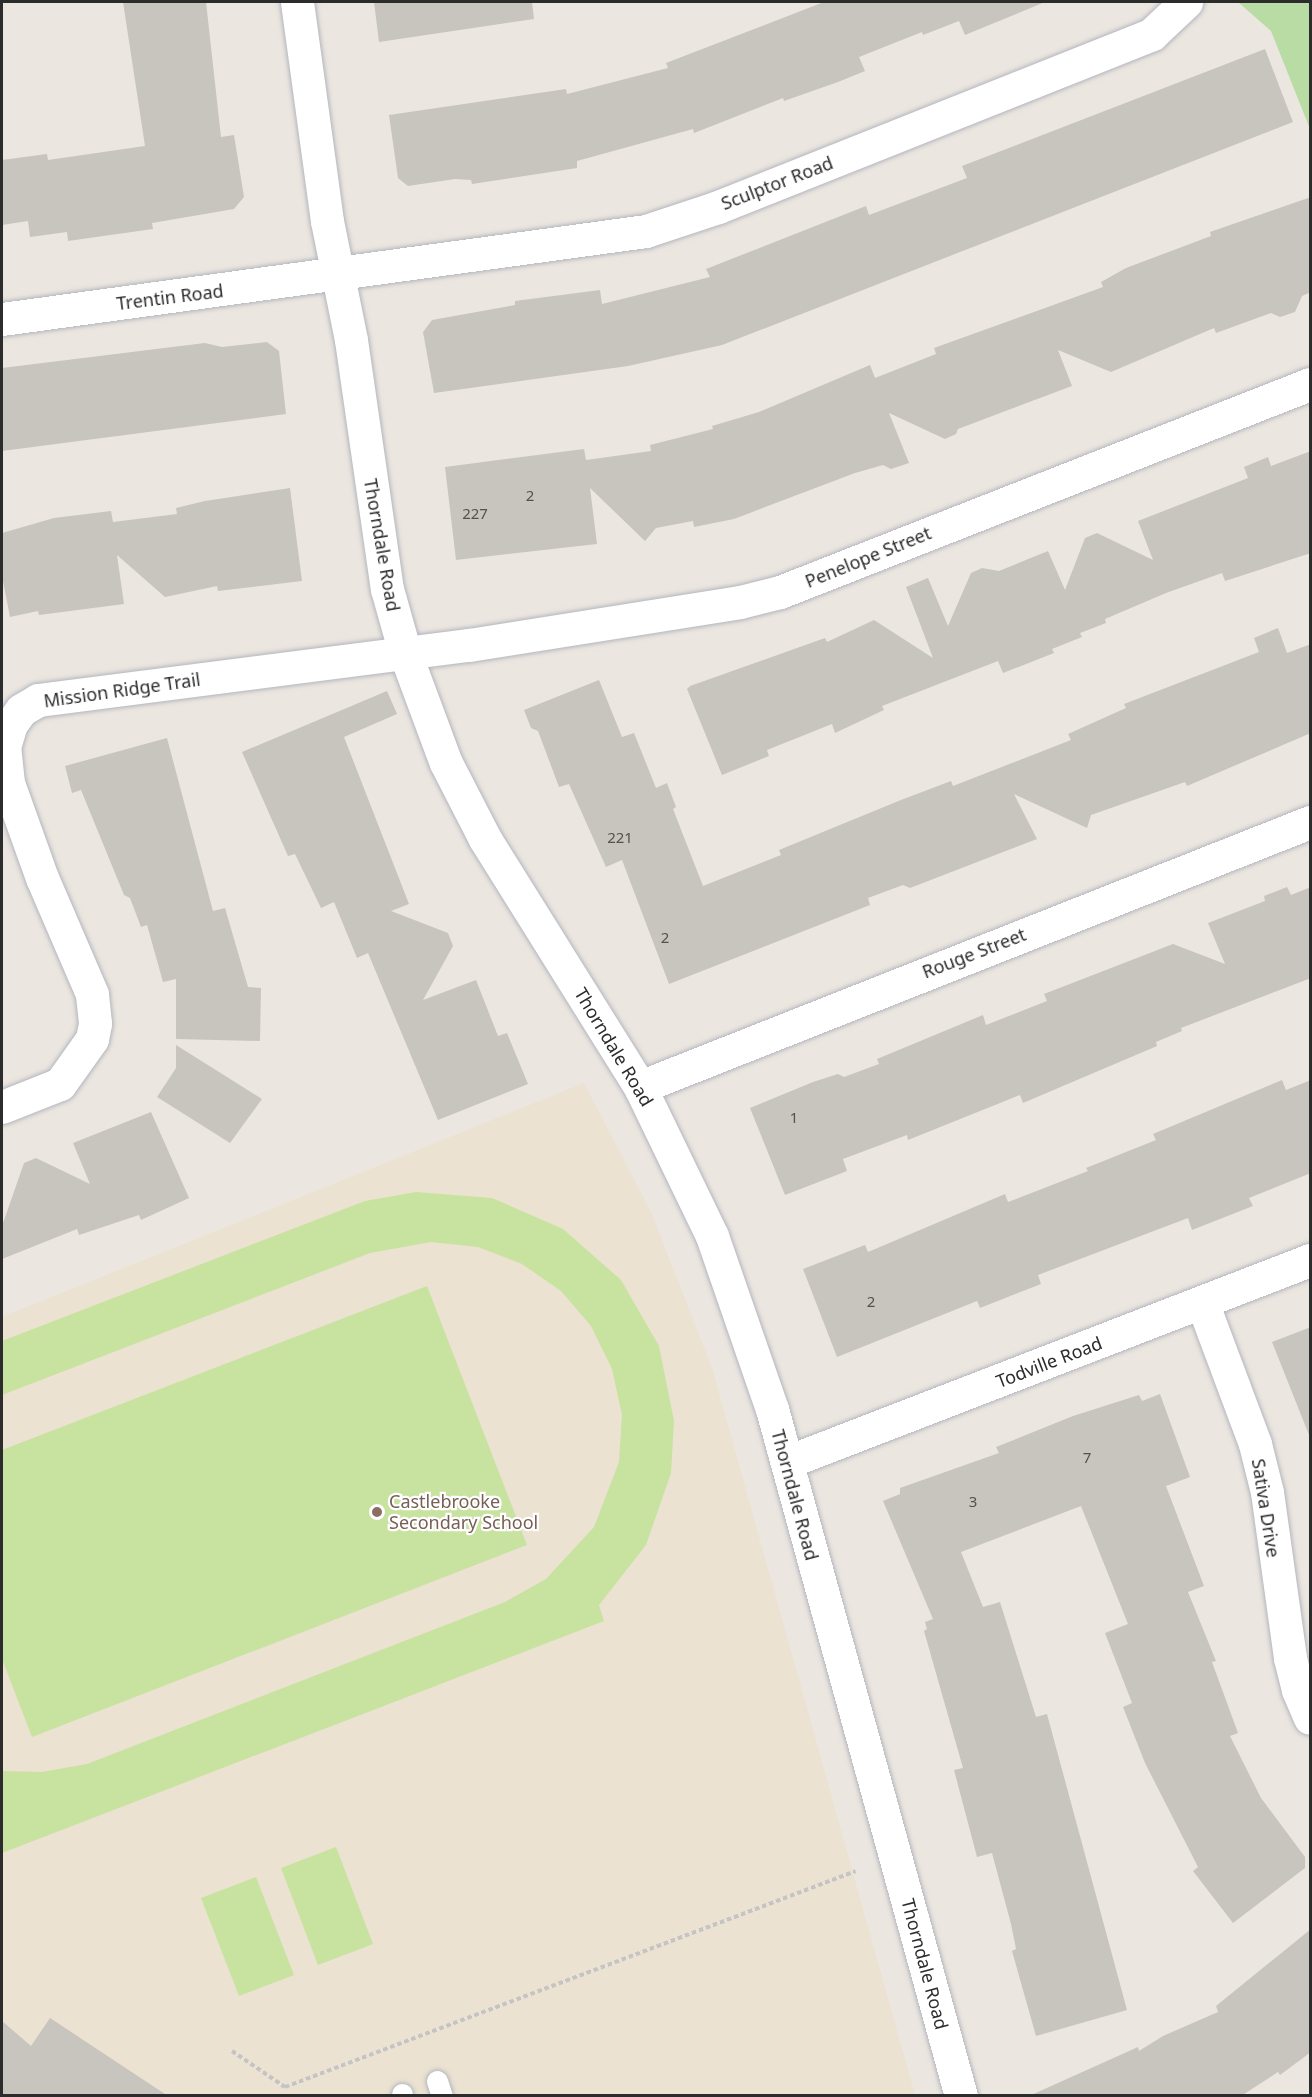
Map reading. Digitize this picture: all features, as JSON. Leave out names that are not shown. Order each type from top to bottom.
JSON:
[{"type":"street","name":"Thorndale Road","points":[[297,2],[387,589],[405,653],[446,763],[485,839],[640,1087],[712,1236],[787,1462],[961,2096]]},
{"type":"street","name":"Sculptor Road","points":[[338,275],[645,231],[718,207],[1152,34],[1186,2]]},
{"type":"street","name":"Trentin Road","points":[[2,319],[338,275]]},
{"type":"street","name":"Penelope Street","points":[[405,653],[729,604],[780,592],[1311,384]]},
{"type":"street","name":"Mission Ridge Trail","points":[[2,1107],[60,1084],[92,1039],[94,1023],[92,994],[42,878],[8,783],[4,747],[21,710],[38,700],[405,653]]},
{"type":"street","name":"Rouge Street","points":[[640,1087],[1311,822]]},
{"type":"street","name":"Todville Road","points":[[787,1462],[1311,1260]]},
{"type":"street","name":"Sativa Drive","points":[[1202,1302],[1255,1444],[1267,1492],[1290,1658],[1298,1690],[1311,1718]]},
{"type":"path","points":[[232,2051],[285,2087],[856,1871]]},
{"type":"shaded area","name":"Castlebrooke Secondary School","points":[[584,1083],[651,1212],[712,1368],[915,2095],[2,2096],[2,1317]]},
{"type":"green space","points":[[1238,2],[1310,2],[1310,129],[1271,31]]},
{"type":"green space","points":[[416,1192],[492,1198],[563,1229],[621,1280],[659,1346],[674,1421],[671,1473],[646,1545],[599,1605],[604,1621],[2,1853],[2,1771],[42,1772],[87,1764],[505,1602],[546,1579],[594,1527],[619,1462],[622,1415],[612,1369],[591,1326],[561,1291],[522,1264],[478,1247],[431,1242],[370,1253],[2,1395],[2,1341],[365,1201]]},
{"type":"green space","points":[[427,1286],[527,1545],[32,1737],[2,1659],[2,1450]]},
{"type":"green space","points":[[336,1847],[373,1944],[318,1965],[281,1868]]},
{"type":"green space","points":[[256,1877],[294,1975],[239,1996],[201,1898]]},
{"type":"building","points":[[123,2],[206,2],[221,137],[234,135],[244,197],[234,209],[152,223],[153,229],[68,241],[67,232],[30,237],[28,221],[2,225],[2,160],[47,154],[48,160],[145,146]]},
{"type":"building","points":[[374,2],[532,2],[534,19],[379,42]]},
{"type":"building","points":[[824,2],[1045,2],[965,35],[959,21],[923,35],[922,32],[859,57],[865,71],[838,82],[784,101],[783,98],[694,133],[693,129],[577,161],[577,168],[472,184],[471,180],[455,179],[408,186],[398,178],[389,115],[566,89],[567,94],[668,68],[666,63]]},
{"type":"building","points":[[1265,49],[1293,122],[722,345],[628,366],[434,393],[423,332],[432,320],[515,305],[515,301],[600,290],[602,304],[710,277],[706,269],[866,206],[869,215],[967,178],[962,166]]},
{"type":"building","points":[[1311,197],[1311,292],[1302,296],[1295,312],[1280,317],[1271,313],[1216,333],[1214,328],[1111,372],[1058,350],[1072,386],[958,429],[956,434],[945,439],[889,413],[909,463],[891,469],[883,465],[855,473],[734,519],[694,527],[693,521],[656,528],[645,541],[590,488],[597,544],[456,560],[445,467],[584,449],[586,460],[651,451],[650,445],[713,429],[712,426],[759,412],[870,365],[875,378],[936,354],[934,348],[1103,287],[1101,282],[1126,268],[1211,236],[1210,232]]},
{"type":"building","points":[[267,342],[279,351],[286,414],[2,451],[2,368],[205,343],[222,347]]},
{"type":"building","points":[[1311,451],[1311,553],[1225,581],[1222,573],[1166,593],[1105,619],[1106,623],[1080,633],[1082,637],[1052,649],[1054,653],[1003,673],[998,661],[882,706],[884,710],[835,733],[832,724],[767,750],[769,756],[722,775],[687,689],[690,686],[825,638],[827,642],[874,620],[933,658],[906,587],[928,578],[948,626],[971,573],[982,568],[999,571],[1048,551],[1065,590],[1085,538],[1097,533],[1153,560],[1138,521],[1248,478],[1244,467],[1268,457],[1271,466]]},
{"type":"building","points":[[290,488],[302,581],[218,591],[217,586],[165,597],[117,555],[124,604],[39,615],[38,611],[10,617],[2,576],[2,533],[54,518],[111,511],[113,522],[177,514],[176,508],[205,501]]},
{"type":"building","points":[[1278,628],[1287,653],[1311,644],[1311,733],[1187,786],[1185,782],[1091,815],[1087,828],[1014,794],[1037,839],[910,888],[903,885],[868,898],[870,905],[669,984],[622,860],[606,867],[569,784],[559,787],[538,731],[531,728],[524,710],[599,680],[622,737],[634,733],[656,788],[667,783],[676,807],[673,809],[703,886],[781,855],[779,850],[901,800],[951,781],[953,786],[1071,740],[1068,734],[1126,708],[1124,704],[1259,652],[1254,638]]},
{"type":"building","points":[[387,691],[397,714],[344,737],[409,904],[391,911],[448,933],[453,946],[423,1000],[476,980],[498,1036],[507,1033],[528,1084],[438,1120],[368,953],[357,958],[334,902],[321,908],[295,854],[288,856],[242,752]]},
{"type":"building","points":[[167,738],[213,911],[225,908],[248,987],[261,988],[260,1041],[176,1039],[176,979],[163,982],[147,925],[141,927],[130,898],[124,895],[81,790],[72,793],[65,766]]},
{"type":"building","points":[[1287,887],[1291,895],[1311,887],[1311,978],[1181,1028],[1182,1031],[1156,1042],[1157,1046],[1023,1103],[1020,1095],[908,1140],[907,1135],[843,1159],[847,1171],[785,1195],[750,1108],[813,1082],[838,1074],[844,1077],[879,1064],[877,1059],[983,1015],[986,1025],[1047,1001],[1044,994],[1173,944],[1225,964],[1208,923],[1265,901],[1264,896]]},
{"type":"building","points":[[176,1045],[262,1099],[230,1143],[157,1097],[176,1068]]},
{"type":"building","points":[[1282,1080],[1286,1090],[1311,1080],[1311,1173],[1249,1198],[1253,1206],[1192,1230],[1188,1218],[1038,1275],[1041,1284],[980,1308],[977,1301],[837,1357],[803,1269],[865,1245],[868,1252],[1005,1194],[1008,1202],[1088,1171],[1086,1168],[1156,1140],[1153,1134]]},
{"type":"building","points":[[151,1112],[189,1198],[141,1220],[139,1215],[79,1235],[77,1229],[2,1259],[2,1226],[24,1163],[36,1158],[90,1184],[73,1143]]},
{"type":"building","points":[[1311,1327],[1311,1435],[1309,1435],[1272,1342]]},
{"type":"building","points":[[1160,1394],[1190,1477],[1166,1486],[1204,1586],[1188,1592],[1216,1661],[1212,1662],[1238,1733],[1230,1736],[1261,1798],[1305,1857],[1305,1868],[1233,1923],[1193,1871],[1198,1867],[1145,1763],[1123,1707],[1132,1703],[1105,1633],[1128,1624],[1081,1506],[961,1552],[983,1607],[1000,1602],[1036,1717],[1047,1714],[1127,2010],[1036,2036],[1012,1951],[1016,1949],[1011,1924],[992,1853],[977,1857],[954,1770],[963,1768],[924,1631],[927,1629],[925,1622],[933,1619],[883,1501],[900,1494],[900,1488],[999,1453],[996,1447],[1073,1416],[1139,1395],[1142,1401]]},
{"type":"building","points":[[1311,1929],[1311,2052],[1280,2075],[1278,2072],[1241,2096],[1029,2096],[1138,2047],[1139,2051],[1163,2036],[1218,2012],[1216,2006]]},
{"type":"building","points":[[50,2018],[168,2096],[2,2096],[2,2021],[31,2046]]},
{"type":"place","name":"Castlebrooke Secondary School","points":[[377,1512]]}]
